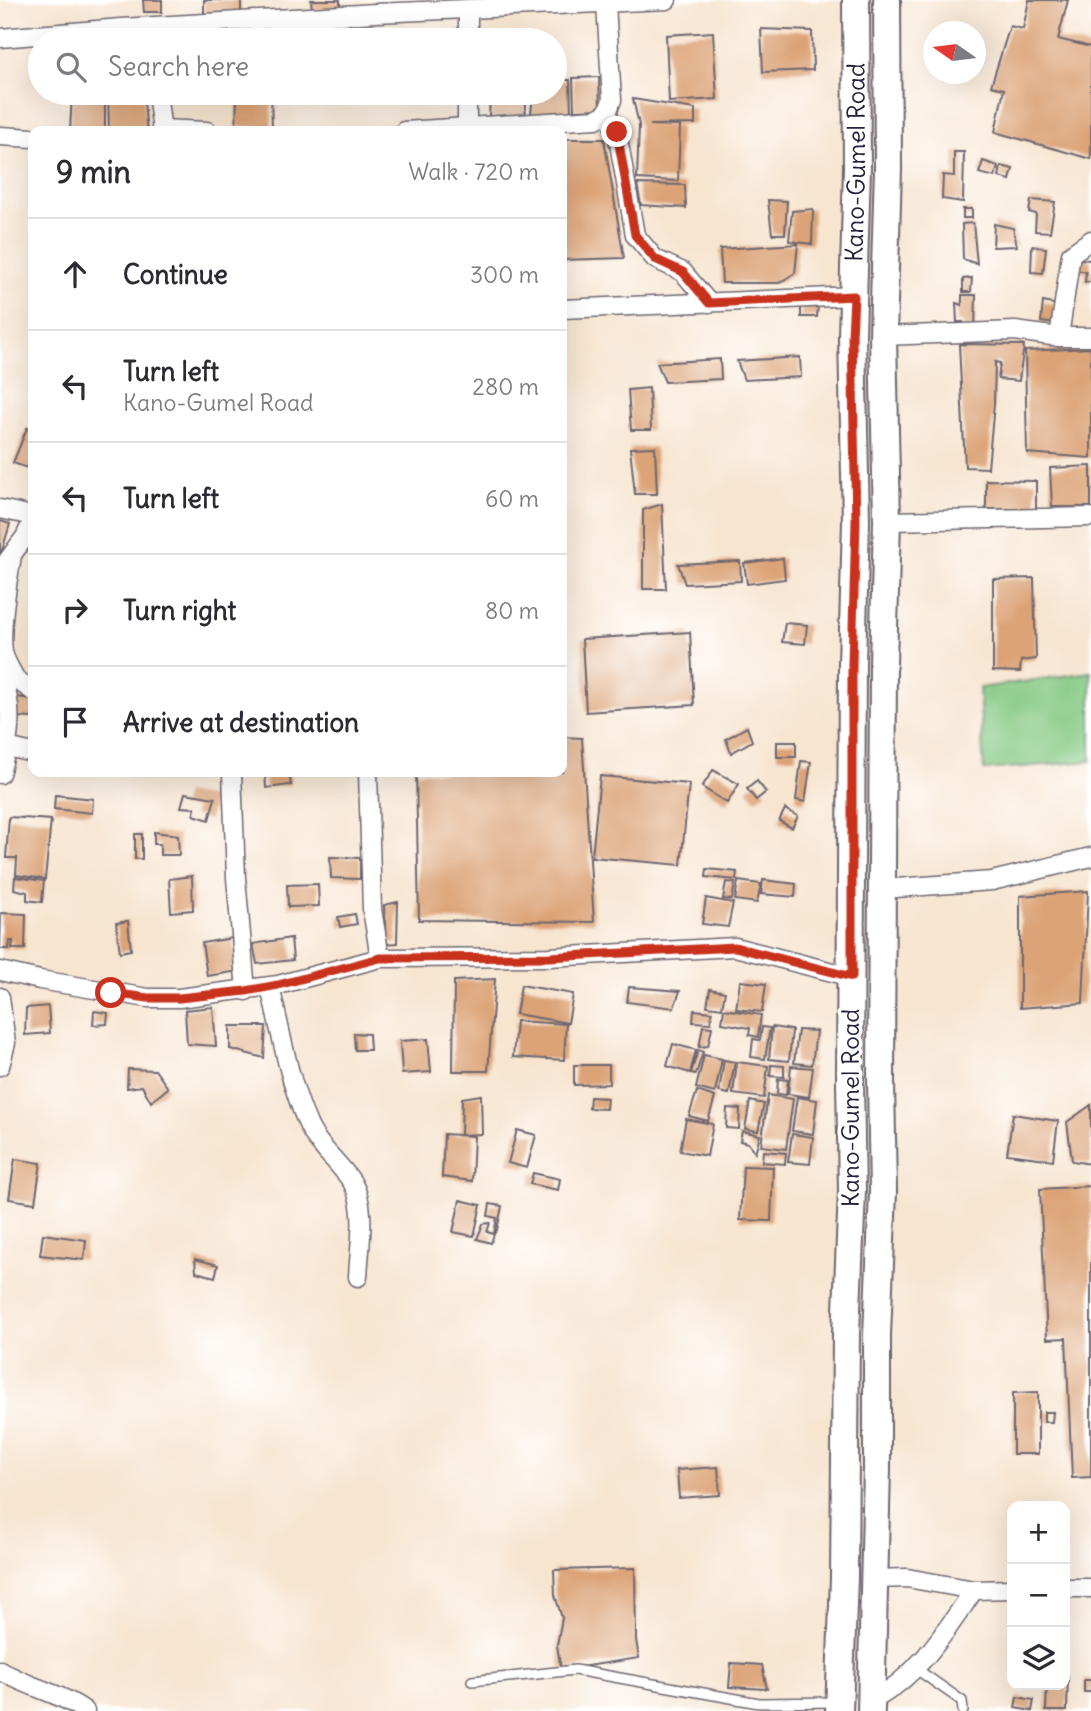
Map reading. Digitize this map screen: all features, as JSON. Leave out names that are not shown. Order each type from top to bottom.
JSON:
[{"type":"main road","name":"Kano-Gumel Road","points":[[839,1707],[847,1469],[846,1334],[852,1191],[852,677],[856,521],[852,336],[857,168],[856,0]]},
{"type":"main road","name":"Kano-Gumel Road","points":[[871,1706],[877,1469],[877,1335],[883,1192],[883,678],[887,521],[883,337],[888,168],[887,0]]},
{"type":"main road","points":[[847,1469],[877,1469]]},
{"type":"street","points":[[198,28],[377,7],[468,10],[667,0]]},
{"type":"street","points":[[483,126],[596,119],[607,113],[612,100],[606,4]]},
{"type":"street","points":[[468,10],[468,28]]},
{"type":"street","points":[[0,38],[28,37]]},
{"type":"street","points":[[159,105],[161,126]]},
{"type":"street","points":[[467,105],[467,126]]},
{"type":"street","points":[[607,113],[617,132],[635,235],[655,259],[683,272],[709,303]]},
{"type":"street","points":[[0,136],[28,138]]},
{"type":"street","points":[[1059,337],[1071,254],[1091,240]]},
{"type":"street","points":[[567,309],[854,296]]},
{"type":"street","points":[[883,337],[1015,331],[1059,337],[1091,337]]},
{"type":"street","points":[[0,509],[28,517]]},
{"type":"street","points":[[887,521],[1091,517]]},
{"type":"street","points":[[0,571],[28,527]]},
{"type":"street","points":[[0,774],[11,718],[2,632],[4,594],[12,556]]},
{"type":"street","points":[[5,672],[28,688]]},
{"type":"street","points":[[7,747],[28,751]]},
{"type":"street","points":[[232,777],[236,878],[246,991]]},
{"type":"street","points":[[368,777],[372,909],[380,958]]},
{"type":"street","points":[[882,889],[992,881],[1091,857]]},
{"type":"street","points":[[0,971],[40,981],[148,998],[179,998],[270,987],[380,958],[549,957],[735,947],[852,977]]},
{"type":"street","points":[[270,987],[295,1088],[307,1124],[352,1182],[361,1206],[358,1277]]},
{"type":"street","points":[[0,997],[6,1043],[0,1066]]},
{"type":"street","points":[[875,1579],[907,1578],[974,1590],[1007,1589]]},
{"type":"street","points":[[1070,1588],[1091,1588]]},
{"type":"street","points":[[871,1706],[903,1681],[941,1639],[974,1590]]},
{"type":"street","points":[[0,1670],[85,1711]]},
{"type":"lane","points":[[915,1668],[962,1701],[963,1711]]},
{"type":"lane","points":[[472,1681],[575,1670],[759,1703],[839,1707]]},
{"type":"green space","points":[[1091,672],[1091,761],[984,770],[979,688]]},
{"type":"building","points":[[143,0],[162,0],[162,12],[144,12]]},
{"type":"building","points":[[204,0],[241,0],[241,15],[204,15]]},
{"type":"building","points":[[311,0],[340,0],[340,9],[312,9]]},
{"type":"building","points":[[1029,0],[1068,0],[1058,39],[1091,47],[1091,159],[995,132],[1004,89],[991,86],[1010,26],[1023,29]]},
{"type":"building","points":[[761,29],[812,31],[813,70],[763,72]]},
{"type":"building","points":[[713,32],[717,99],[669,102],[666,35]]},
{"type":"building","points":[[599,77],[600,109],[574,110],[573,78]]},
{"type":"building","points":[[567,80],[570,80],[571,112],[531,114],[532,105],[567,105]]},
{"type":"building","points":[[633,99],[695,109],[695,124],[650,125],[680,126],[678,181],[637,179],[639,125]]},
{"type":"building","points":[[71,105],[105,105],[105,126],[70,126]]},
{"type":"building","points":[[108,105],[144,105],[146,126],[109,126]]},
{"type":"building","points":[[237,105],[271,105],[272,126],[236,126]]},
{"type":"building","points":[[490,105],[526,105],[525,116],[489,118]]},
{"type":"building","points":[[567,139],[604,139],[624,258],[567,260]]},
{"type":"building","points":[[954,152],[964,152],[963,202],[942,199],[943,175],[954,176]]},
{"type":"building","points":[[983,161],[998,166],[995,177],[979,173]]},
{"type":"building","points":[[1001,166],[1013,169],[1010,180],[999,177]]},
{"type":"building","points":[[637,184],[685,185],[686,208],[641,205]]},
{"type":"building","points":[[768,200],[787,201],[785,234],[772,234]]},
{"type":"building","points":[[1031,200],[1055,202],[1050,232],[1035,231],[1036,214],[1029,212]]},
{"type":"building","points":[[813,209],[812,244],[789,241],[792,211]]},
{"type":"building","points":[[963,209],[972,209],[972,218],[963,218]]},
{"type":"building","points":[[973,223],[977,264],[963,259],[962,224]]},
{"type":"building","points":[[994,224],[1013,228],[1017,246],[993,247]]},
{"type":"building","points":[[798,244],[795,273],[779,283],[722,283],[720,249]]},
{"type":"building","points":[[1032,246],[1046,248],[1043,273],[1031,272]]},
{"type":"building","points":[[1077,259],[1091,260],[1091,282],[1085,282],[1086,272],[1076,270]]},
{"type":"building","points":[[972,278],[971,292],[963,292],[963,279]]},
{"type":"building","points":[[962,295],[976,295],[975,330],[962,328],[963,322],[957,322],[956,303],[962,305]]},
{"type":"building","points":[[1043,302],[1058,305],[1057,324],[1041,322]]},
{"type":"building","points":[[801,305],[818,305],[817,317],[801,317]]},
{"type":"building","points":[[959,344],[1024,345],[1019,381],[998,379],[1000,363],[995,362],[988,468],[965,467]]},
{"type":"building","points":[[1091,348],[1091,458],[1027,453],[1025,351]]},
{"type":"building","points":[[800,357],[801,377],[744,380],[737,361]]},
{"type":"building","points":[[720,359],[721,379],[665,382],[657,363]]},
{"type":"building","points":[[649,388],[651,430],[631,430],[628,390]]},
{"type":"building","points":[[27,428],[28,428],[28,468],[13,463]]},
{"type":"building","points":[[655,447],[657,494],[635,494],[630,448]]},
{"type":"building","points":[[1091,466],[1091,507],[1052,507],[1050,468]]},
{"type":"building","points":[[986,480],[1036,481],[1036,509],[986,509]]},
{"type":"building","points":[[662,504],[666,589],[643,589],[643,510]]},
{"type":"building","points":[[0,521],[10,524],[1,554],[0,554]]},
{"type":"building","points":[[783,558],[785,579],[747,584],[744,563]]},
{"type":"building","points":[[740,561],[741,581],[685,584],[678,564]]},
{"type":"building","points":[[1034,578],[1036,659],[1021,661],[1020,672],[993,671],[993,579]]},
{"type":"building","points":[[785,623],[807,625],[805,644],[782,642]]},
{"type":"building","points":[[690,632],[694,705],[586,712],[582,639]]},
{"type":"building","points":[[16,697],[28,698],[28,718],[14,717]]},
{"type":"building","points":[[747,727],[752,741],[731,753],[726,739]]},
{"type":"building","points":[[567,737],[582,738],[594,922],[419,920],[416,777],[567,777]]},
{"type":"building","points":[[777,742],[796,742],[796,757],[777,757]]},
{"type":"building","points":[[801,761],[811,762],[805,802],[796,800]]},
{"type":"building","points":[[713,770],[739,784],[727,803],[702,787]]},
{"type":"building","points":[[600,776],[689,784],[681,865],[592,857]]},
{"type":"building","points":[[265,777],[290,777],[291,785],[266,788]]},
{"type":"building","points":[[757,781],[766,792],[756,800],[747,789]]},
{"type":"building","points":[[185,793],[215,798],[209,820],[194,815],[195,808],[181,807]]},
{"type":"building","points":[[55,795],[93,799],[92,813],[54,809]]},
{"type":"building","points":[[785,809],[798,816],[792,828],[779,821]]},
{"type":"building","points":[[9,817],[51,820],[45,879],[16,875],[17,858],[6,858]]},
{"type":"building","points":[[154,832],[178,835],[179,855],[160,855],[160,844],[154,844]]},
{"type":"building","points":[[135,834],[142,834],[142,859],[135,859]]},
{"type":"building","points":[[330,857],[360,858],[360,879],[331,878]]},
{"type":"building","points":[[707,869],[737,872],[736,880],[706,877]]},
{"type":"building","points":[[192,876],[193,910],[171,912],[169,879]]},
{"type":"building","points":[[15,877],[44,881],[42,902],[27,900],[27,892],[14,889]]},
{"type":"building","points":[[763,880],[796,884],[795,897],[761,894]]},
{"type":"building","points":[[738,881],[761,884],[757,903],[735,900]]},
{"type":"building","points":[[726,882],[735,883],[732,900],[723,899]]},
{"type":"building","points":[[318,884],[319,906],[288,907],[287,885]]},
{"type":"building","points":[[1088,891],[1083,1003],[1020,1008],[1020,896]]},
{"type":"building","points":[[706,898],[733,903],[728,927],[702,924]]},
{"type":"building","points":[[398,902],[397,943],[386,944],[384,905]]},
{"type":"building","points":[[1,913],[26,914],[25,949],[12,949],[13,941],[10,941],[9,949],[0,949]]},
{"type":"building","points":[[355,914],[357,924],[340,927],[338,917]]},
{"type":"building","points":[[128,921],[131,950],[120,952],[116,923]]},
{"type":"building","points":[[233,938],[239,971],[207,976],[202,943]]},
{"type":"building","points":[[291,938],[293,960],[257,964],[253,944]]},
{"type":"building","points":[[495,979],[488,1071],[453,1071],[454,981]]},
{"type":"building","points":[[740,981],[766,984],[762,1012],[736,1009]]},
{"type":"building","points":[[521,985],[573,994],[568,1023],[516,1014]]},
{"type":"building","points":[[629,987],[680,991],[674,1008],[627,1002]]},
{"type":"building","points":[[710,989],[725,992],[722,1008],[707,1006]]},
{"type":"building","points":[[48,1006],[50,1033],[25,1035],[26,1008]]},
{"type":"building","points":[[213,1007],[216,1046],[187,1044],[185,1010]]},
{"type":"building","points":[[724,1009],[761,1015],[758,1037],[749,1035],[750,1028],[722,1023]]},
{"type":"building","points":[[694,1010],[712,1012],[711,1023],[693,1022]]},
{"type":"building","points":[[94,1011],[108,1013],[107,1024],[93,1025]]},
{"type":"building","points":[[516,1021],[566,1024],[564,1060],[513,1057]]},
{"type":"building","points":[[230,1026],[266,1026],[264,1058],[230,1049]]},
{"type":"building","points":[[703,1026],[712,1027],[708,1046],[699,1047]]},
{"type":"building","points":[[762,1027],[770,1028],[765,1059],[751,1057],[753,1039],[760,1040]]},
{"type":"building","points":[[772,1027],[792,1030],[789,1061],[769,1059]]},
{"type":"building","points":[[798,1030],[816,1031],[812,1065],[794,1063]]},
{"type":"building","points":[[354,1033],[369,1034],[370,1050],[355,1050]]},
{"type":"building","points":[[428,1039],[431,1072],[402,1074],[400,1041]]},
{"type":"building","points":[[673,1044],[696,1050],[690,1073],[667,1066]]},
{"type":"building","points":[[698,1050],[703,1052],[696,1074],[691,1073]]},
{"type":"building","points":[[704,1055],[722,1059],[715,1093],[696,1088]]},
{"type":"building","points":[[724,1060],[735,1062],[729,1094],[719,1092]]},
{"type":"building","points":[[737,1062],[768,1066],[764,1098],[733,1094]]},
{"type":"building","points":[[574,1065],[609,1065],[609,1084],[574,1085]]},
{"type":"building","points":[[771,1065],[784,1066],[784,1077],[770,1076]]},
{"type":"building","points":[[791,1066],[813,1068],[809,1097],[788,1094]]},
{"type":"building","points":[[128,1069],[155,1070],[168,1088],[151,1102],[142,1086],[127,1088]]},
{"type":"building","points":[[778,1079],[788,1080],[786,1095],[777,1094]]},
{"type":"building","points":[[697,1091],[715,1097],[708,1121],[689,1116]]},
{"type":"building","points":[[481,1095],[482,1134],[461,1135],[462,1098]]},
{"type":"building","points":[[768,1095],[793,1099],[786,1149],[761,1146]]},
{"type":"building","points":[[590,1097],[607,1098],[606,1109],[589,1108]]},
{"type":"building","points":[[797,1097],[817,1100],[813,1134],[792,1131]]},
{"type":"building","points":[[750,1101],[764,1104],[758,1131],[745,1129]]},
{"type":"building","points":[[1091,1105],[1091,1164],[1072,1161],[1067,1122]]},
{"type":"building","points":[[727,1108],[740,1109],[739,1129],[726,1128]]},
{"type":"building","points":[[1013,1114],[1058,1121],[1053,1160],[1007,1154]]},
{"type":"building","points":[[686,1119],[713,1124],[707,1156],[680,1151]]},
{"type":"building","points":[[517,1130],[536,1135],[527,1168],[508,1163]]},
{"type":"building","points":[[742,1131],[760,1135],[755,1153],[748,1143],[740,1141]]},
{"type":"building","points":[[444,1134],[474,1136],[472,1181],[442,1177]]},
{"type":"building","points":[[792,1134],[813,1137],[810,1164],[788,1162]]},
{"type":"building","points":[[763,1151],[786,1153],[785,1164],[762,1162]]},
{"type":"building","points":[[15,1159],[41,1163],[35,1203],[9,1199]]},
{"type":"building","points":[[743,1166],[773,1167],[771,1221],[740,1220]]},
{"type":"building","points":[[533,1173],[560,1179],[558,1190],[530,1184]]},
{"type":"building","points":[[1091,1186],[1091,1477],[1072,1478],[1066,1338],[1047,1339],[1040,1189]]},
{"type":"building","points":[[460,1200],[481,1205],[474,1236],[453,1232]]},
{"type":"building","points":[[490,1204],[502,1206],[494,1234],[497,1218],[488,1216]]},
{"type":"building","points":[[490,1223],[487,1232],[494,1234],[491,1243],[477,1239],[483,1224]]},
{"type":"building","points":[[43,1234],[86,1240],[84,1260],[40,1255]]},
{"type":"building","points":[[195,1259],[218,1265],[215,1277],[196,1272]]},
{"type":"building","points":[[1038,1392],[1038,1454],[1013,1454],[1013,1393]]},
{"type":"building","points":[[1044,1412],[1053,1412],[1052,1422],[1044,1422]]},
{"type":"building","points":[[718,1467],[720,1495],[679,1498],[677,1470]]},
{"type":"building","points":[[635,1568],[636,1640],[639,1658],[561,1670],[557,1645],[562,1618],[555,1595],[554,1570]]},
{"type":"building","points":[[731,1663],[762,1665],[767,1689],[729,1687]]},
{"type":"building","points":[[1084,1680],[1091,1680],[1091,1692],[1084,1692]]},
{"type":"building","points":[[1047,1690],[1068,1690],[1067,1711],[1046,1711]]},
{"type":"building","points":[[1017,1697],[1034,1700],[1032,1711],[1015,1708]]},
{"type":"route","points":[[111,993],[148,998],[179,998],[246,991],[380,958],[549,957],[735,947],[852,977],[852,664],[856,521],[852,336],[854,296],[709,303],[683,272],[655,259],[635,235],[617,132]]}]
